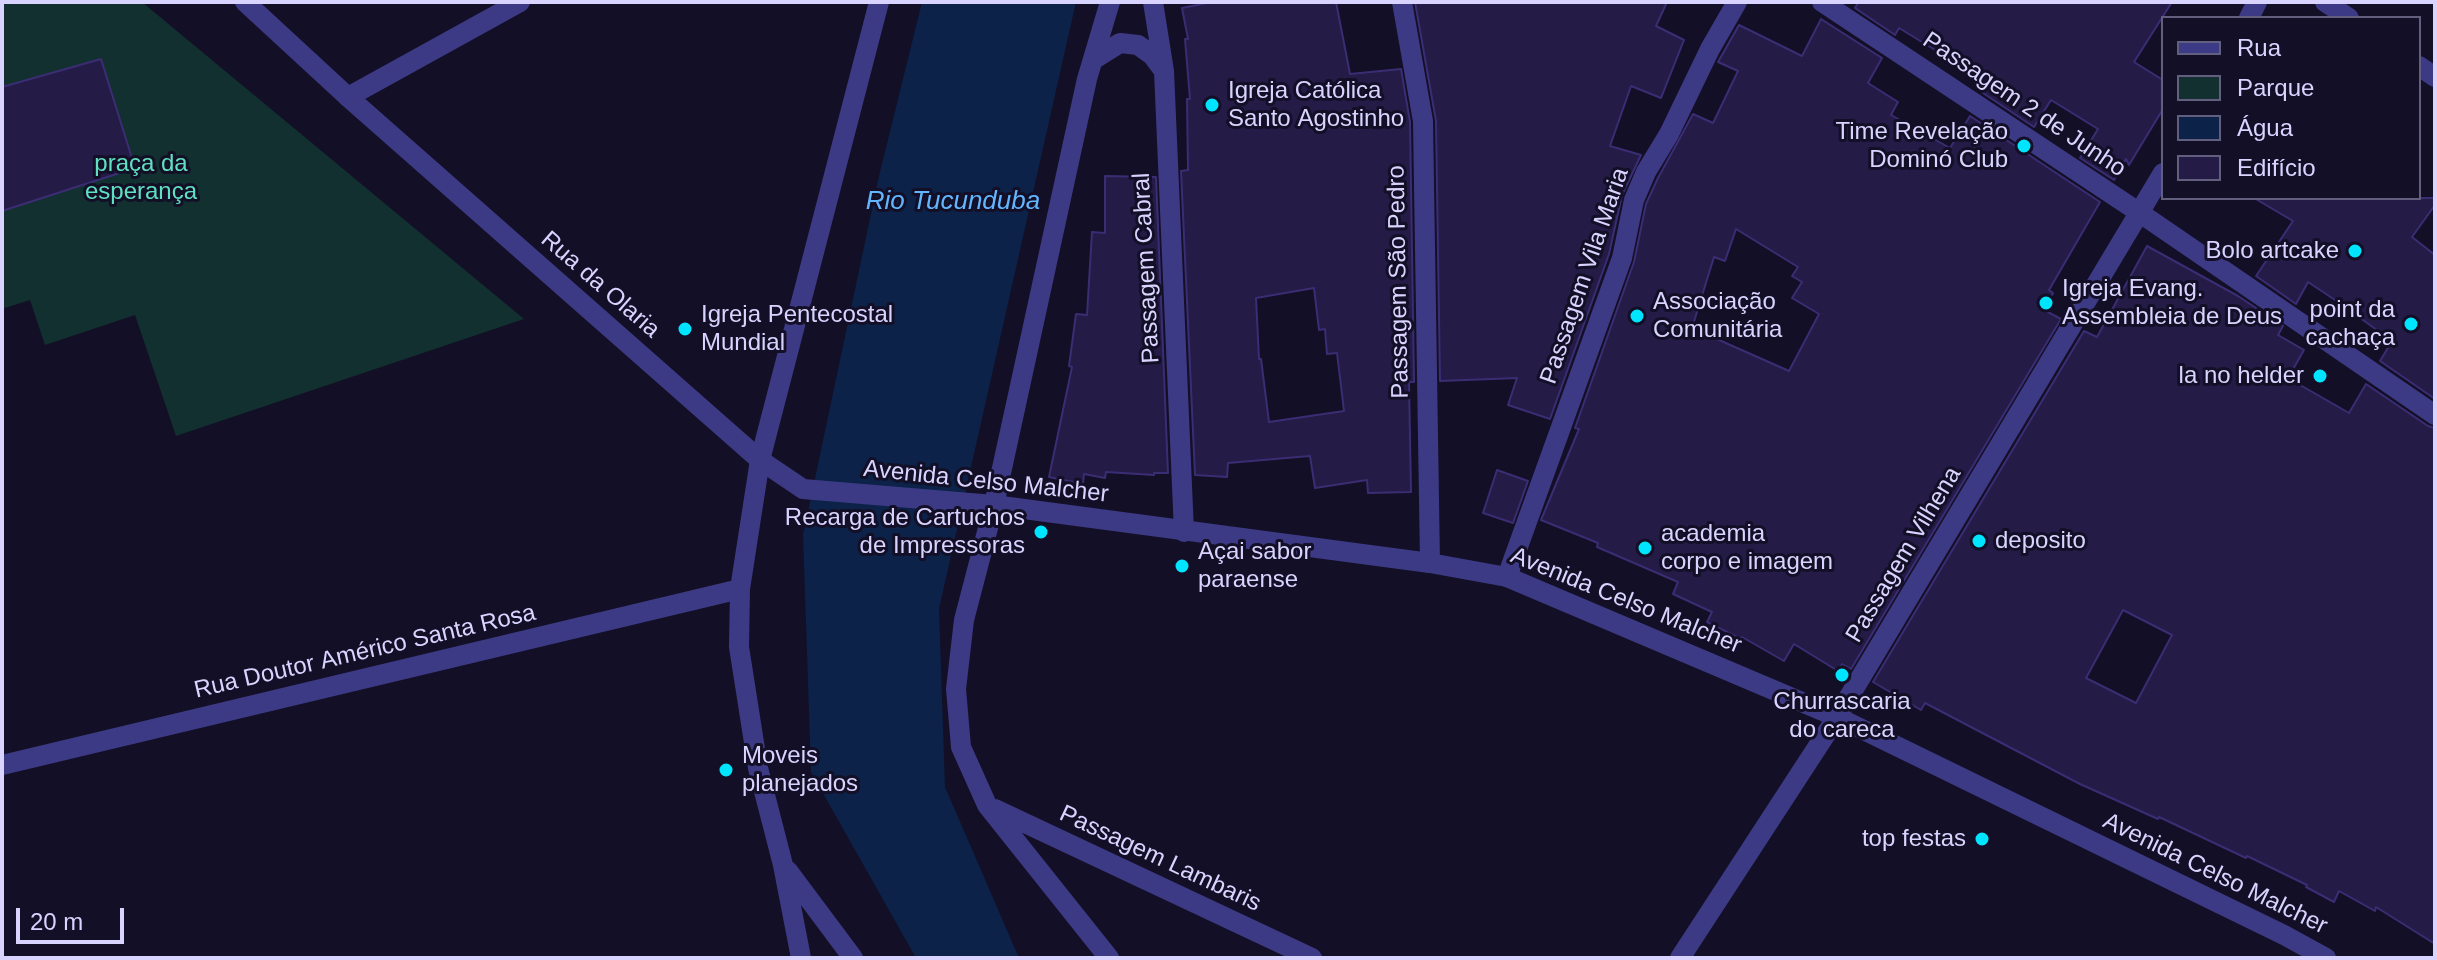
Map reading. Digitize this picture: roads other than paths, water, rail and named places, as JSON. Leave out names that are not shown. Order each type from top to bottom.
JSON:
[{"type":"street","name":"Rua da Olaria","points":[[245,2],[348,97],[760,460]]},
{"type":"street","points":[[348,97],[520,2]]},
{"type":"street","points":[[801,958],[783,865],[758,768],[739,647],[740,589],[760,460],[879,2]]},
{"type":"street","points":[[1109,958],[987,805],[961,747],[956,689],[964,620],[994,505],[1087,79],[1096,58],[1110,2]]},
{"type":"street","name":"Passagem Cabral","points":[[1153,2],[1164,71],[1184,532]]},
{"type":"street","name":"Passagem São Pedro","points":[[1402,2],[1423,121],[1430,563]]},
{"type":"street","name":"Passagem Vila Maria","points":[[1507,577],[1622,258],[1634,200],[1737,2]]},
{"type":"street","name":"Passagem 2 de Junho","points":[[1822,2],[2140,213],[2435,415]]},
{"type":"street","points":[[2325,2],[2346,16]]},
{"type":"street","points":[[1096,58],[1120,43],[1138,45],[1152,55],[1164,71]]},
{"type":"street","name":"Passagem Vilhena","points":[[1680,958],[1837,717],[2161,176]]},
{"type":"street","name":"Avenida Celso Malcher","points":[[760,460],[803,489],[994,505],[1430,563],[1507,577],[1837,717],[2326,958]]},
{"type":"street","name":"Rua Doutor Américo Santa Rosa","points":[[2,765],[740,589]]},
{"type":"street","name":"Passagem Lambaris","points":[[987,805],[1312,958]]},
{"type":"street","points":[[783,865],[853,958]]},
{"type":"water","name":"Rio Tucunduba","points":[[922,2],[1076,2],[939,609],[945,787],[1019,958],[916,958],[811,772],[803,535],[879,176]]},
{"type":"place","name":"Igreja Católica Santo Agostinho","points":[[1212,105]]},
{"type":"place","name":"Time Revelação Dominó Club","points":[[2024,146]]},
{"type":"place","name":"Bolo artcake","points":[[2355,251]]},
{"type":"place","name":"Igreja Evang. Assembleia de Deus","points":[[2046,303]]},
{"type":"place","name":"Associação Comunitária","points":[[1637,316]]},
{"type":"place","name":"point da cachaça","points":[[2411,324]]},
{"type":"place","name":"Igreja Pentecostal Mundial","points":[[685,329]]},
{"type":"place","name":"la no helder","points":[[2320,376]]},
{"type":"place","name":"Recarga de Cartuchos de Impressoras","points":[[1041,532]]},
{"type":"place","name":"deposito","points":[[1979,541]]},
{"type":"place","name":"academia corpo e imagem","points":[[1645,548]]},
{"type":"place","name":"Açai sabor paraense","points":[[1182,566]]},
{"type":"place","name":"Churrascaria do careca","points":[[1842,675]]},
{"type":"place","name":"Moveis planejados","points":[[726,770]]},
{"type":"place","name":"top festas","points":[[1982,839]]},
{"type":"park label","name":"praça da esperança","points":[[141,178]]}]
